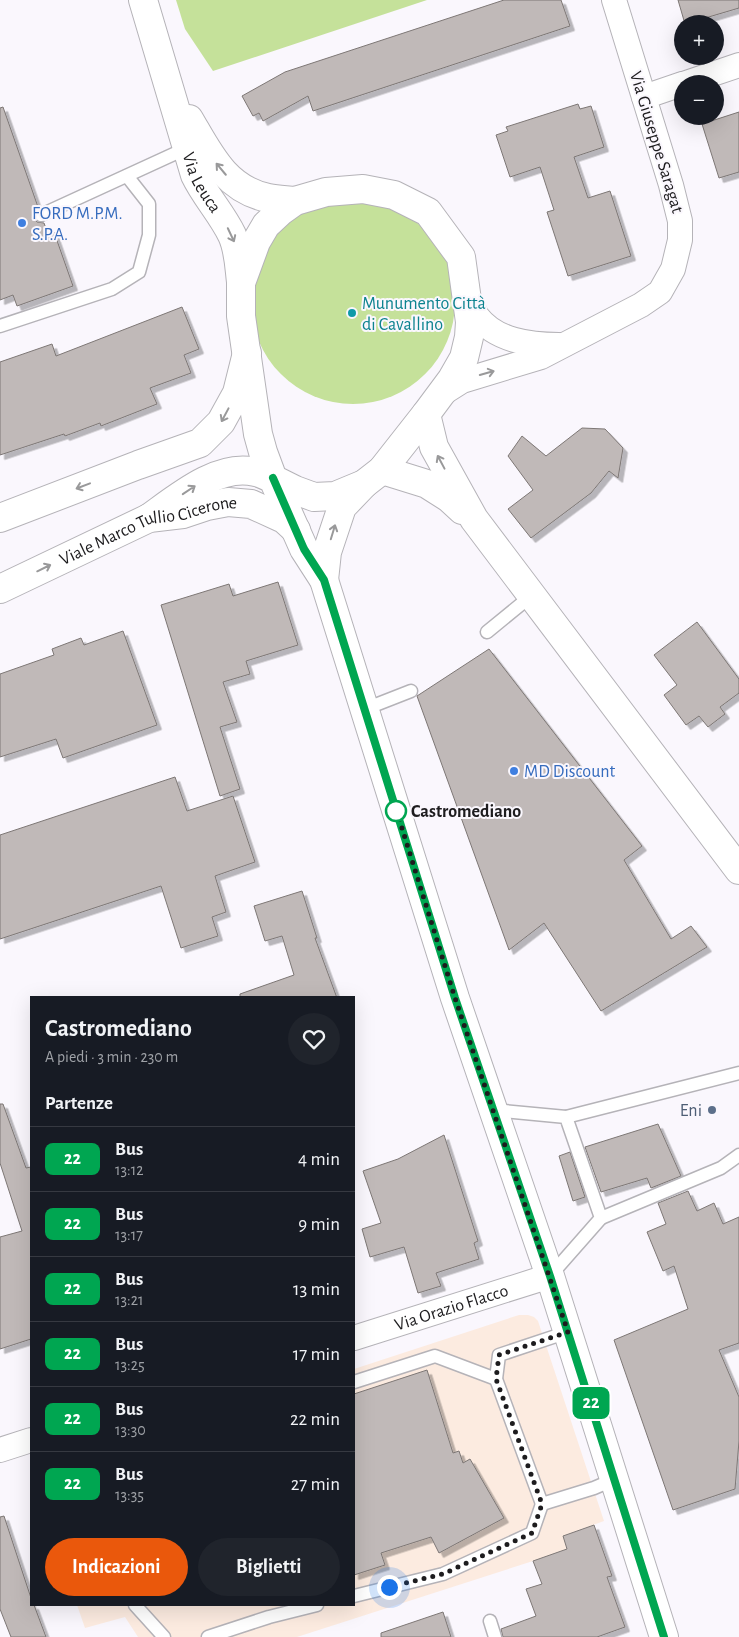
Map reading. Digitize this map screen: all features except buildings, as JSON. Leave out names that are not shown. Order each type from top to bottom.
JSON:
[{"type":"street","name":"Via Leuca","points":[[143,0],[195,175],[203,192],[232,236],[238,255],[241,283]]},
{"type":"street","name":"Via Giuseppe Saragat","points":[[443,393],[462,381],[541,357],[641,305],[660,292],[673,269],[680,240],[680,221],[671,185],[614,0]]},
{"type":"street","points":[[710,75],[739,65]]},
{"type":"street","name":"Via Leuca","points":[[166,78],[208,151],[232,182],[248,191],[268,198],[295,201]]},
{"type":"street","points":[[644,97],[674,87]]},
{"type":"street","points":[[324,580],[327,552],[342,507],[373,477],[443,393],[464,358],[469,337],[470,322],[461,256],[428,212],[394,194],[363,189],[326,192],[295,201],[266,225],[256,242],[241,283],[241,316],[258,434],[273,478],[304,549],[324,580],[455,998],[550,1276],[664,1637]]},
{"type":"street","points":[[466,293],[477,315],[492,330],[505,337],[540,345],[563,345]]},
{"type":"street","points":[[0,518],[200,443],[221,422],[225,415],[236,393],[247,353]]},
{"type":"street","points":[[426,414],[434,447],[474,520],[739,870]]},
{"type":"street","points":[[149,518],[206,480],[231,472],[253,471],[314,497],[335,496],[373,477],[427,484],[449,498],[474,520]]},
{"type":"street","name":"Viale Marco Tullio Cicerone","points":[[0,589],[149,518],[183,514],[207,506],[228,502],[251,504],[284,520],[296,530]]},
{"type":"street","name":"Via Orazio Flacco","points":[[355,1338],[550,1276]]},
{"type":"street","points":[[0,1450],[30,1440]]},
{"type":"lane","points":[[41,215],[187,148]]},
{"type":"lane","points":[[0,326],[112,289],[139,272],[149,235],[149,204],[127,176]]},
{"type":"lane","points":[[487,632],[531,596]]},
{"type":"lane","points":[[365,709],[411,691]]},
{"type":"lane","points":[[493,1110],[566,1117],[739,1073]]},
{"type":"lane","points":[[566,1117],[601,1218]]},
{"type":"lane","points":[[550,1276],[601,1218],[721,1168],[739,1155]]},
{"type":"lane","points":[[355,1596],[443,1574],[532,1533],[542,1504],[496,1379],[499,1355],[568,1332]]},
{"type":"lane","points":[[355,1382],[435,1356],[496,1379]]},
{"type":"lane","points":[[542,1504],[594,1488],[615,1479]]},
{"type":"lane","points":[[136,1606],[164,1637]]},
{"type":"lane","points":[[208,1637],[269,1617],[313,1606]]},
{"type":"lane","points":[[490,1621],[495,1637]]},
{"type":"shaded area","points":[[519,1315],[534,1317],[538,1321],[604,1521],[563,1536],[567,1549],[297,1637],[138,1637],[125,1617],[85,1628],[77,1606],[355,1606],[355,1369]]},
{"type":"green space","points":[[176,0],[427,0],[213,71],[185,29]]},
{"type":"green space","points":[[353,200],[373,202],[392,208],[401,212],[425,230],[443,254],[447,263],[453,282],[455,302],[453,322],[447,341],[443,350],[425,374],[401,392],[392,396],[373,402],[353,404],[333,402],[314,396],[305,392],[281,374],[263,350],[259,341],[253,322],[251,302],[253,282],[259,263],[263,254],[281,230],[305,212],[314,208],[333,202]]},
{"type":"bus line","name":"22","points":[[273,478],[304,549],[324,580],[455,998],[550,1276],[664,1637]]},
{"type":"place","name":"FORD M.P.M. S.P.A.","points":[[22,223]]},
{"type":"place","name":"Munumento Città di Cavallino","points":[[352,313]]},
{"type":"place","name":"MD Discount","points":[[514,771]]},
{"type":"place","name":"Castromediano","points":[[396,811]]},
{"type":"place","name":"Eni","points":[[712,1110]]},
{"type":"route","points":[[389,1587],[443,1574],[532,1533],[542,1504],[496,1379],[499,1355],[568,1332],[455,998],[396,809],[396,811]]}]
